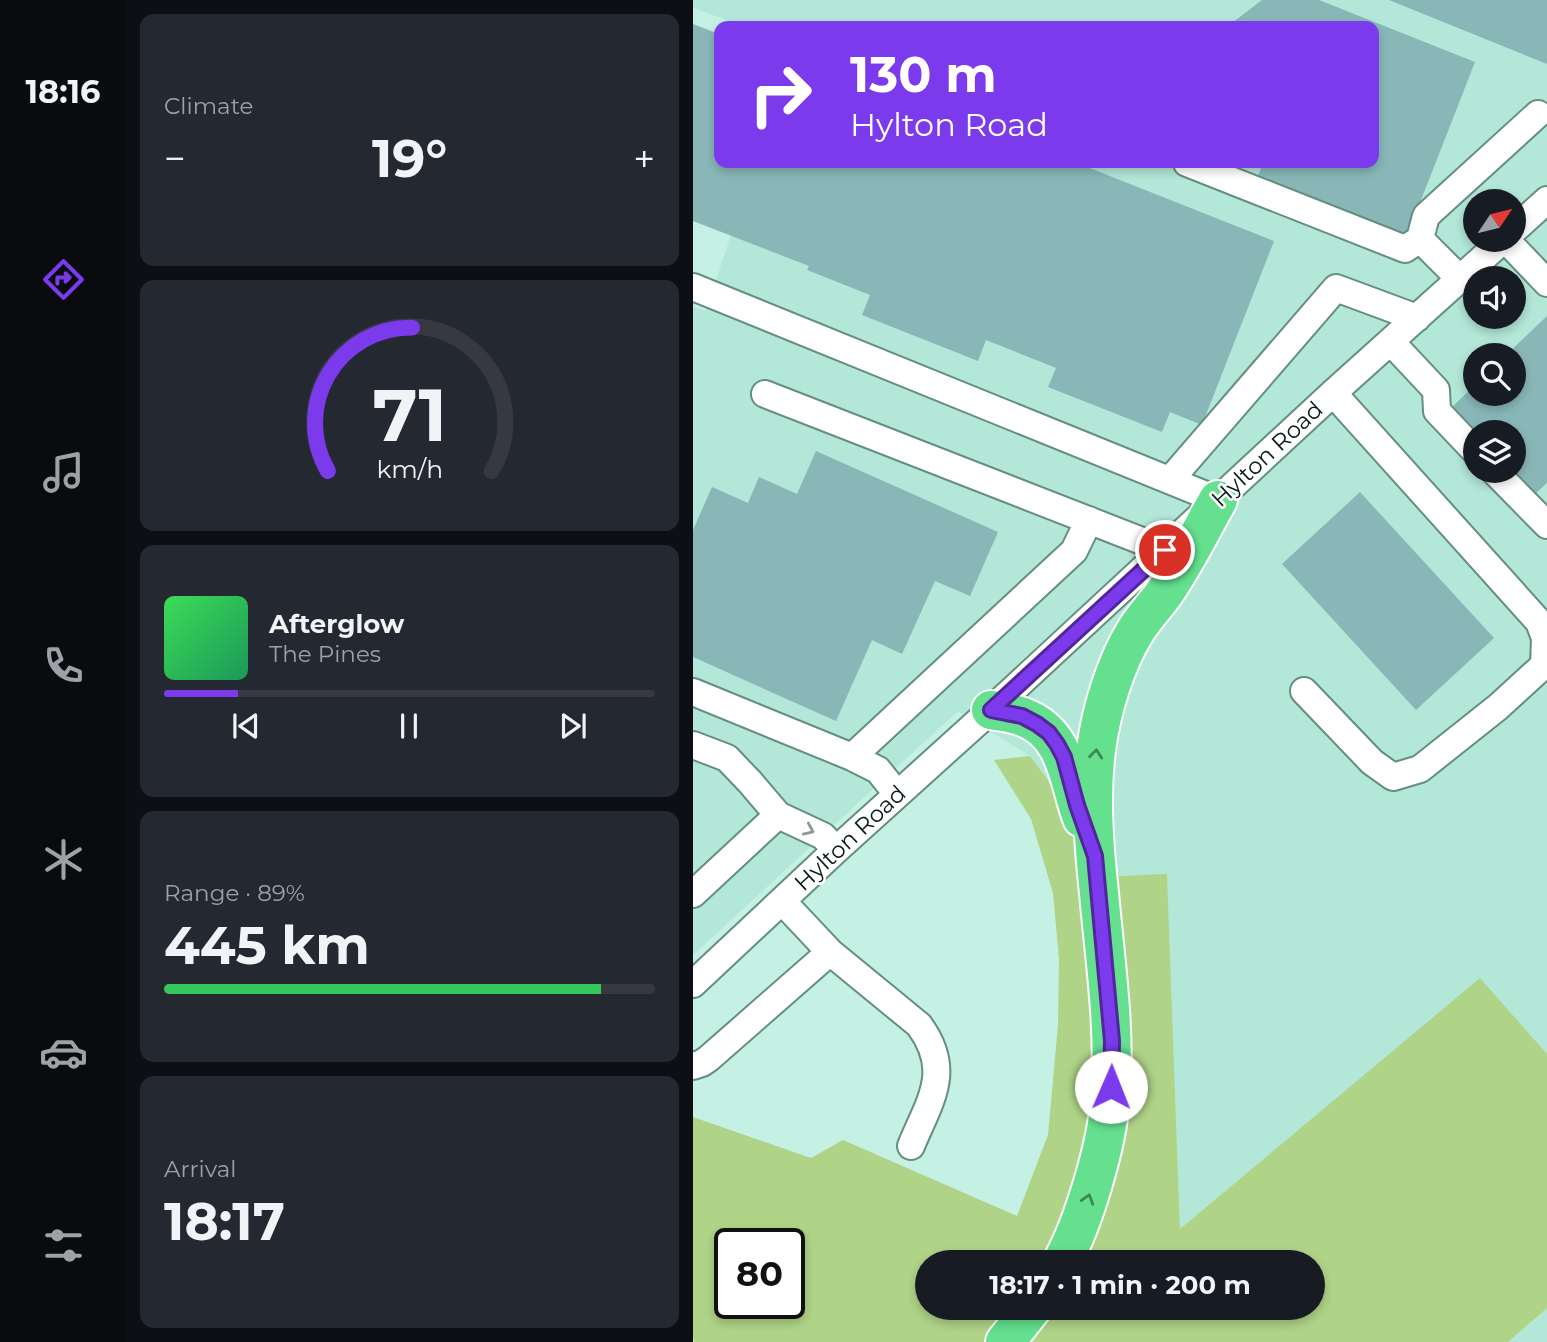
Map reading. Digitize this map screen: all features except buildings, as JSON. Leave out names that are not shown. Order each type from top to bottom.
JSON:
[{"type":"highway","points":[[1068,1250],[1090,1194],[1110,1102],[1112,1041],[1093,807],[1096,751],[1107,698],[1125,652],[1136,630],[1165,592],[1218,500]]},
{"type":"highway","points":[[991,710],[1030,720],[1049,733],[1057,744],[1064,757],[1095,856]]},
{"type":"highway","points":[[1005,1342],[1023,1320]]},
{"type":"street","points":[[1200,168],[1405,249],[1420,239],[1426,216],[1538,114]]},
{"type":"street","points":[[1526,219],[1547,200]]},
{"type":"street","points":[[1420,239],[1460,279]]},
{"type":"street","name":"Hylton Road","points":[[693,984],[1333,393],[1491,252]]},
{"type":"street","points":[[1517,252],[1547,283]]},
{"type":"street","points":[[693,287],[1218,500]]},
{"type":"street","points":[[1170,480],[1336,288],[1416,318]]},
{"type":"street","points":[[1391,341],[1436,390],[1437,411],[1463,438]]},
{"type":"street","points":[[1304,691],[1372,762],[1393,777],[1420,769],[1498,707],[1544,665],[1545,638],[1539,622],[1333,393]]},
{"type":"street","points":[[765,394],[1165,550]]},
{"type":"street","points":[[1506,483],[1547,525]]},
{"type":"street","points":[[852,757],[1075,551],[1089,520]]},
{"type":"street","points":[[693,692],[852,757],[878,770],[897,793]]},
{"type":"street","points":[[693,745],[727,758],[778,815],[823,836],[836,850]]},
{"type":"street","points":[[693,894],[778,815]]},
{"type":"street","points":[[782,901],[830,952],[919,1025],[926,1035],[938,1068],[936,1087],[911,1146]]},
{"type":"street","points":[[693,1066],[708,1059],[830,952]]},
{"type":"shaded area","points":[[693,0],[1547,0],[1547,1054],[1480,979],[1180,1229],[1167,875],[1119,876],[1030,756],[958,711],[693,955],[693,307],[706,310],[753,168],[1379,168],[1379,21],[730,21],[693,8]]},
{"type":"shaded area","points":[[1547,1308],[1547,1342],[1508,1342]]},
{"type":"green space","points":[[1030,756],[1119,876],[1167,874],[1180,1229],[1480,978],[1547,1054],[1547,1308],[1508,1342],[695,1342],[693,1117],[811,1158],[843,1140],[1017,1216],[1048,1135],[1058,1025],[1059,959],[1053,893],[1031,819],[994,760]]},
{"type":"route","points":[[1111,1087],[1112,1041],[1095,856],[1064,757],[1049,733],[1037,724],[1022,716],[991,710],[1165,550]]}]
